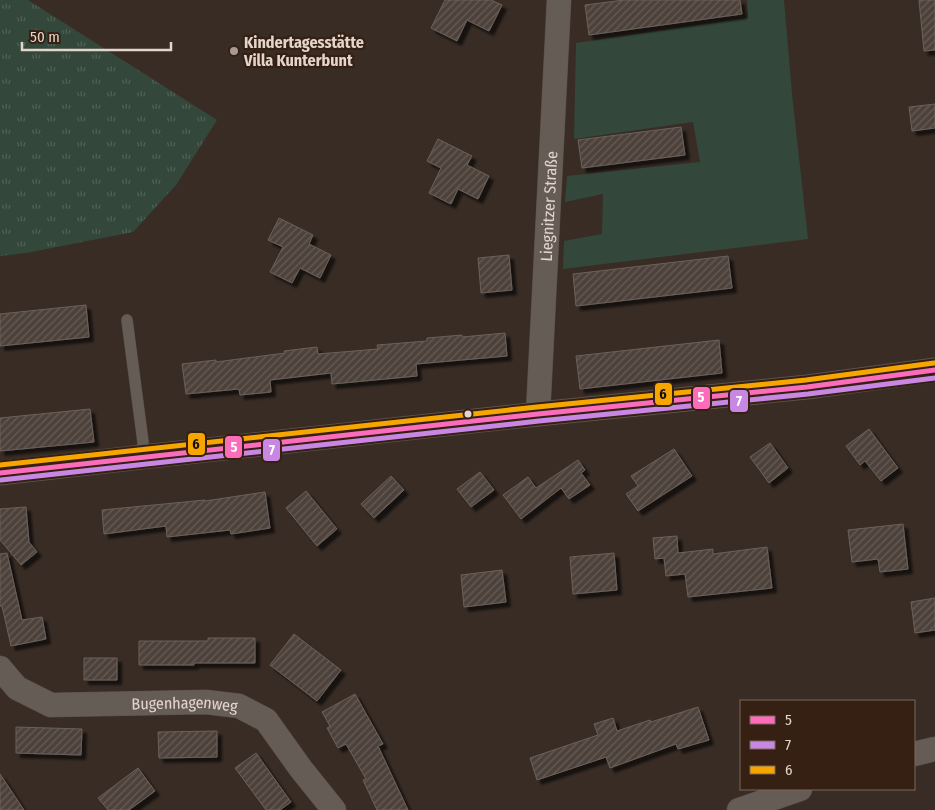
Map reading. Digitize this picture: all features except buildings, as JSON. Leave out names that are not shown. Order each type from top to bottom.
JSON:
[{"type":"street","name":"Liegnitzer Straße","points":[[538,414],[560,0]]},
{"type":"street","points":[[0,473],[142,456],[807,387],[935,370]]},
{"type":"street","name":"Bugenhagenweg","points":[[0,668],[17,688],[51,705],[206,702],[238,706],[266,720],[334,810]]},
{"type":"street","points":[[915,754],[935,749]]},
{"type":"street","points":[[739,810],[797,790]]},
{"type":"lane","points":[[127,320],[143,442],[142,456]]},
{"type":"green space","points":[[0,0],[28,0],[217,120],[176,185],[133,232],[26,253],[0,256]]},
{"type":"green space","points":[[747,0],[784,0],[808,239],[563,269],[564,241],[602,234],[603,194],[565,202],[567,176],[700,162],[693,122],[574,139],[576,43],[748,18]]},
{"type":"transit line","name":"6","points":[[0,465],[806,380],[934,363]]},
{"type":"transit line","name":"5","points":[[0,473],[538,414],[807,387],[935,370]]},
{"type":"transit line","name":"7","points":[[1,480],[539,421],[808,394],[935,378]]},
{"type":"place","name":"Kindertagesstätte Villa Kunterbunt","points":[[234,51]]}]
